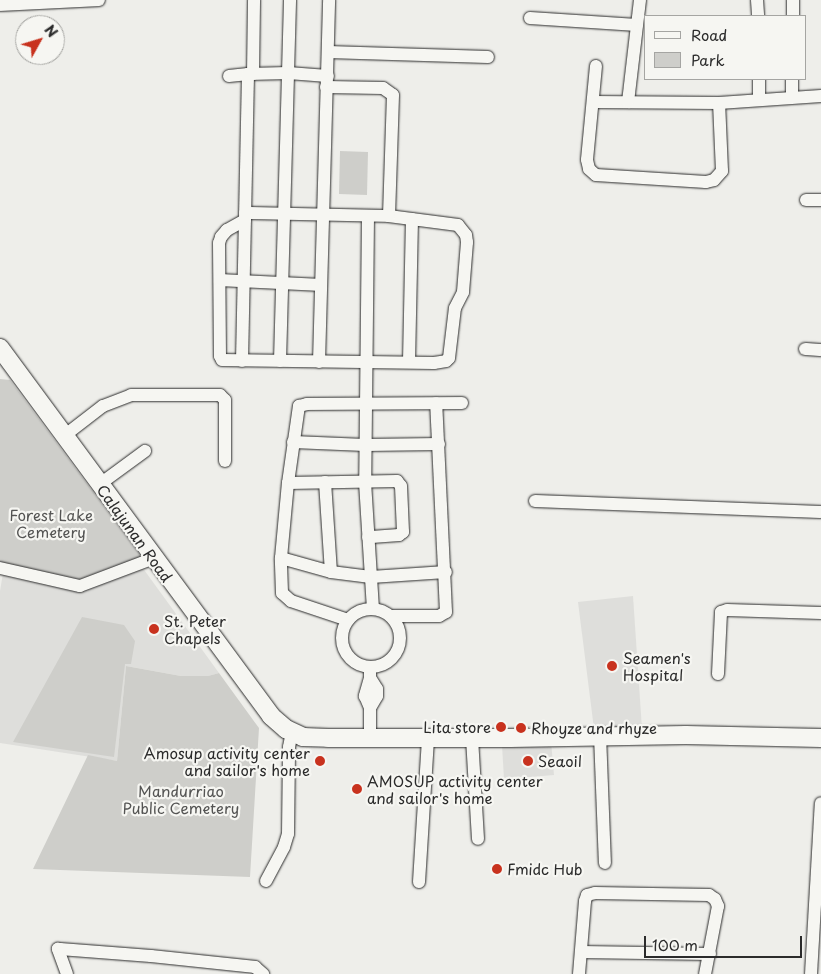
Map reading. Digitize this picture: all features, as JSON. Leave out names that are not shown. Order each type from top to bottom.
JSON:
[{"type":"main road","name":"Calajunan Road","points":[[0,348],[271,716],[292,732]]},
{"type":"main road","points":[[292,732],[303,737],[370,739],[600,735],[821,738]]},
{"type":"street","points":[[0,5],[100,0]]},
{"type":"street","points":[[242,361],[254,0]]},
{"type":"street","points":[[280,361],[290,0]]},
{"type":"street","points":[[319,362],[329,0]]},
{"type":"street","points":[[628,102],[639,56],[637,25],[640,0]]},
{"type":"street","points":[[757,0],[758,15]]},
{"type":"street","points":[[793,0],[793,15]]},
{"type":"street","points":[[530,18],[637,25]]},
{"type":"street","points":[[328,52],[488,56]]},
{"type":"street","points":[[596,66],[587,160],[589,168],[596,175],[706,182],[714,180],[722,171],[719,103]]},
{"type":"street","points":[[229,76],[288,74],[383,88],[393,94],[389,216]]},
{"type":"street","points":[[759,80],[759,99]]},
{"type":"street","points":[[792,80],[792,97]]},
{"type":"street","points":[[594,102],[719,103],[821,96]]},
{"type":"street","points":[[806,200],[821,200]]},
{"type":"street","points":[[284,214],[389,216],[458,225],[466,235],[467,242],[463,292],[455,308],[449,358],[441,362],[222,360],[220,356],[221,237],[227,230],[246,217],[284,214]]},
{"type":"street","points":[[368,216],[364,482],[374,608]]},
{"type":"street","points":[[408,362],[412,219]]},
{"type":"street","points":[[220,280],[320,284]]},
{"type":"street","points":[[805,349],[821,350]]},
{"type":"street","points":[[64,436],[103,406],[131,395],[220,395],[225,400],[225,461]]},
{"type":"street","points":[[391,616],[444,614],[446,610],[446,572],[436,403]]},
{"type":"street","points":[[348,620],[285,598],[281,585],[281,558],[288,483],[299,406],[307,404],[462,403]]},
{"type":"street","points":[[293,442],[365,445],[439,444]]},
{"type":"street","points":[[100,484],[144,451]]},
{"type":"street","points":[[325,482],[331,572]]},
{"type":"street","points":[[288,483],[398,482],[401,486],[403,532],[399,535],[368,537]]},
{"type":"street","points":[[535,501],[821,512]]},
{"type":"street","points":[[0,568],[80,586],[154,558]]},
{"type":"street","points":[[281,558],[331,572],[371,577],[446,572]]},
{"type":"street","points":[[370,672],[396,655],[401,635],[398,625],[391,616],[374,608],[355,613],[348,620],[342,636],[346,653],[370,672],[377,688],[377,696],[370,708],[370,739]]},
{"type":"street","points":[[718,674],[721,612],[727,610],[821,613]]},
{"type":"street","points":[[266,881],[288,834],[289,747],[292,732]]},
{"type":"street","points":[[600,735],[605,863]]},
{"type":"street","points":[[419,882],[428,738]]},
{"type":"street","points":[[472,738],[478,839]]},
{"type":"street","points":[[811,974],[821,803]]},
{"type":"street","points":[[579,974],[585,900],[587,896],[604,893],[709,895],[715,899],[718,906],[705,974]]},
{"type":"street","points":[[67,974],[58,949],[255,967],[263,974]]},
{"type":"street","points":[[581,952],[710,954]]},
{"type":"shaded area","points":[[142,567],[219,673],[208,676],[181,676],[126,666],[117,761],[0,743],[0,591],[3,573]]},
{"type":"shaded area","name":"Seamen's Hospital","points":[[633,596],[642,729],[594,729],[578,602]]},
{"type":"shaded area","points":[[551,741],[554,775],[504,779],[502,745]]},
{"type":"green space","points":[[340,151],[368,152],[367,195],[339,194]]},
{"type":"green space","name":"Forest Lake Cemetery","points":[[0,379],[10,380],[142,558],[78,582],[0,565]]},
{"type":"green space","points":[[82,617],[124,625],[135,641],[131,664],[125,664],[114,757],[13,742]]},
{"type":"green space","name":"Mandurriao Public Cemetery","points":[[126,666],[181,676],[208,676],[219,673],[259,728],[250,877],[33,869],[88,755],[117,761]]},
{"type":"place","name":"St. Peter Chapels","points":[[154,629]]},
{"type":"place","name":"Seamen's Hospital","points":[[612,666]]},
{"type":"place","name":"Lita store","points":[[501,727]]},
{"type":"place","name":"Rhoyze and rhyze","points":[[521,728]]},
{"type":"place","name":"Amosup activity center and sailor's home","points":[[320,761]]},
{"type":"place","name":"Seaoil","points":[[528,761]]},
{"type":"place","name":"AMOSUP activity center and sailor's home","points":[[357,789]]},
{"type":"place","name":"Fmidc Hub","points":[[497,869]]}]
